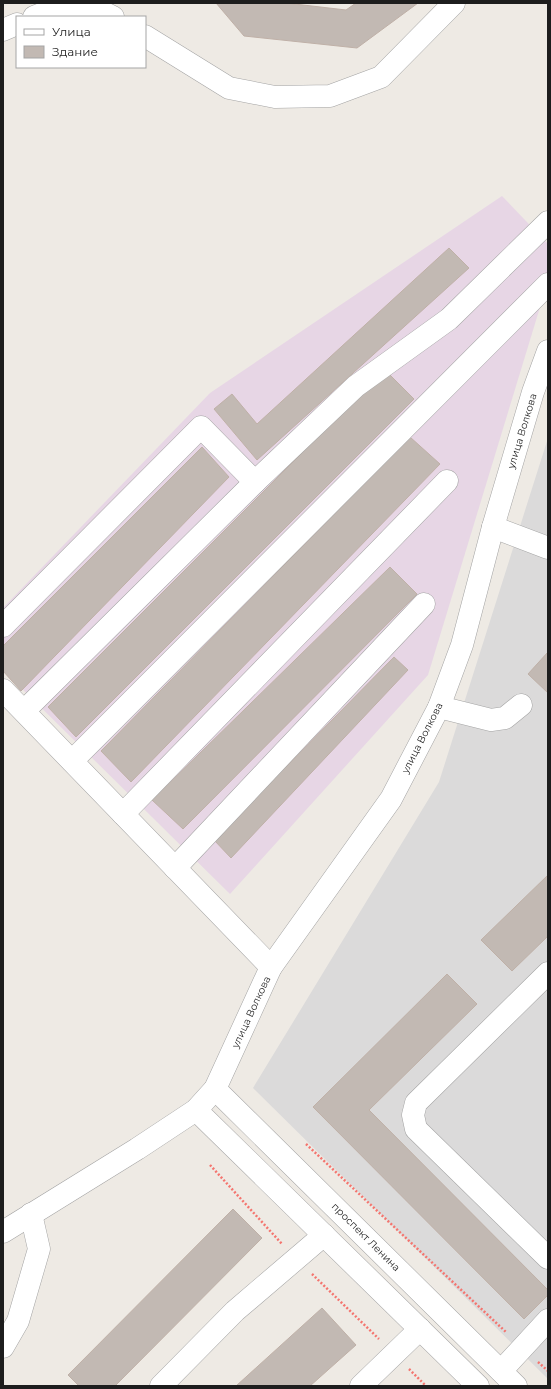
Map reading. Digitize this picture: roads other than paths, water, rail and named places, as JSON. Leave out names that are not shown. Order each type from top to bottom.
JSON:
[{"type":"street","points":[[146,37],[229,88],[274,97],[330,96],[381,77],[454,3]]},
{"type":"street","points":[[36,16],[56,8],[107,14],[111,16]]},
{"type":"street","points":[[3,30],[16,24]]},
{"type":"street","points":[[24,712],[255,482],[356,386],[449,319],[548,222]]},
{"type":"street","points":[[72,761],[548,284]]},
{"type":"street","name":"улица Волкова","points":[[3,1232],[137,1149],[196,1110],[215,1089],[271,968],[392,799],[439,707],[462,645],[493,527],[533,392],[548,351]]},
{"type":"street","points":[[3,626],[201,427],[255,482]]},
{"type":"street","points":[[123,814],[447,481]]},
{"type":"street","points":[[493,527],[548,548]]},
{"type":"street","points":[[175,868],[424,604]]},
{"type":"street","points":[[3,690],[271,968]]},
{"type":"street","points":[[439,707],[490,720],[505,718],[521,705]]},
{"type":"street","points":[[548,974],[416,1103],[413,1115],[416,1129],[548,1258]]},
{"type":"street","name":"проспект Ленина","points":[[215,1089],[516,1386]]},
{"type":"street","points":[[196,1110],[478,1386]]},
{"type":"street","points":[[3,1347],[18,1321],[39,1249],[31,1214]]},
{"type":"street","points":[[161,1386],[235,1312],[324,1235]]},
{"type":"street","points":[[500,1371],[548,1320]]},
{"type":"street","points":[[361,1386],[395,1355],[420,1329]]}]
